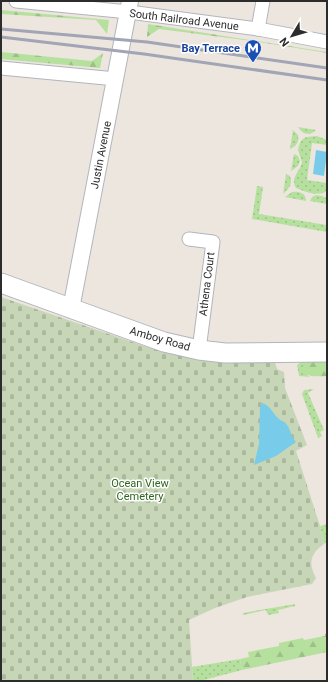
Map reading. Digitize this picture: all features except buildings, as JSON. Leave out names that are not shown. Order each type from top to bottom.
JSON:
[{"type":"main road","name":"Amboy Road","points":[[1,283],[164,342],[199,350],[225,353],[327,352]]},
{"type":"street","name":"South Railroad Avenue","points":[[16,1],[130,7],[327,42]]},
{"type":"street","points":[[258,29],[263,1]]},
{"type":"street","name":"Justin Avenue","points":[[71,309],[130,7]]},
{"type":"street","points":[[1,68],[116,79]]},
{"type":"street","name":"Athena Court","points":[[189,238],[213,242],[199,350]]},
{"type":"green space","points":[[1,10],[109,20],[107,34],[96,20],[1,14]]},
{"type":"green space","points":[[148,24],[327,53],[259,42],[159,29],[147,37]]},
{"type":"green space","points":[[1,52],[92,61],[103,53],[100,68],[1,59]]},
{"type":"green space","points":[[298,127],[316,130],[307,134],[302,132]]},
{"type":"green space","points":[[293,130],[298,135],[298,140],[297,144],[290,149]]},
{"type":"green space","points":[[317,136],[327,140],[327,145],[312,143],[307,180],[327,183],[327,191],[320,194],[296,188],[294,184],[302,162],[298,150],[301,142],[304,138]]},
{"type":"green space","points":[[294,154],[298,156],[300,161],[298,166],[291,171]]},
{"type":"green space","points":[[286,174],[290,176],[291,184],[283,194]]},
{"type":"green space","points":[[257,186],[263,187],[259,214],[327,225],[327,232],[252,219]]},
{"type":"green space","points":[[292,192],[302,193],[306,198],[306,201],[285,197]]},
{"type":"green space","points":[[316,195],[327,198],[327,204],[310,201],[312,197]]},
{"type":"green space","name":"Ocean View Cemetery","points":[[1,297],[147,347],[196,359],[275,362],[277,369],[284,372],[285,388],[307,445],[296,451],[320,526],[324,544],[313,555],[311,563],[313,573],[316,578],[312,584],[247,597],[215,608],[189,620],[193,681],[1,681]]},
{"type":"green space","points":[[327,358],[307,375],[310,377],[299,376],[297,365],[302,361]]},
{"type":"green space","points":[[327,361],[327,376],[312,376],[303,372],[305,362]]},
{"type":"green space","points":[[314,389],[308,393],[324,430],[320,432],[322,436],[318,438],[302,394],[304,390]]},
{"type":"green space","points":[[327,524],[327,541],[324,544],[320,526]]},
{"type":"green space","points":[[295,604],[295,606],[278,610],[279,613],[268,615],[266,610],[243,615],[243,613]]},
{"type":"green space","points":[[327,633],[327,652],[242,670],[240,659],[249,657],[248,652],[279,646],[279,643],[303,638],[304,640],[325,636]]},
{"type":"green space","points":[[240,659],[242,670],[200,681],[193,681],[192,667]]},
{"type":"water","points":[[316,150],[327,152],[324,176],[313,174]]},
{"type":"water","points":[[262,403],[265,404],[279,419],[286,424],[296,442],[276,456],[254,465],[259,444],[260,407]]},
{"type":"railway","points":[[1,29],[147,42],[327,68]]},
{"type":"railway","points":[[1,37],[144,54],[327,80]]},
{"type":"place","name":"Bay Terrace","points":[[253,63]]}]
